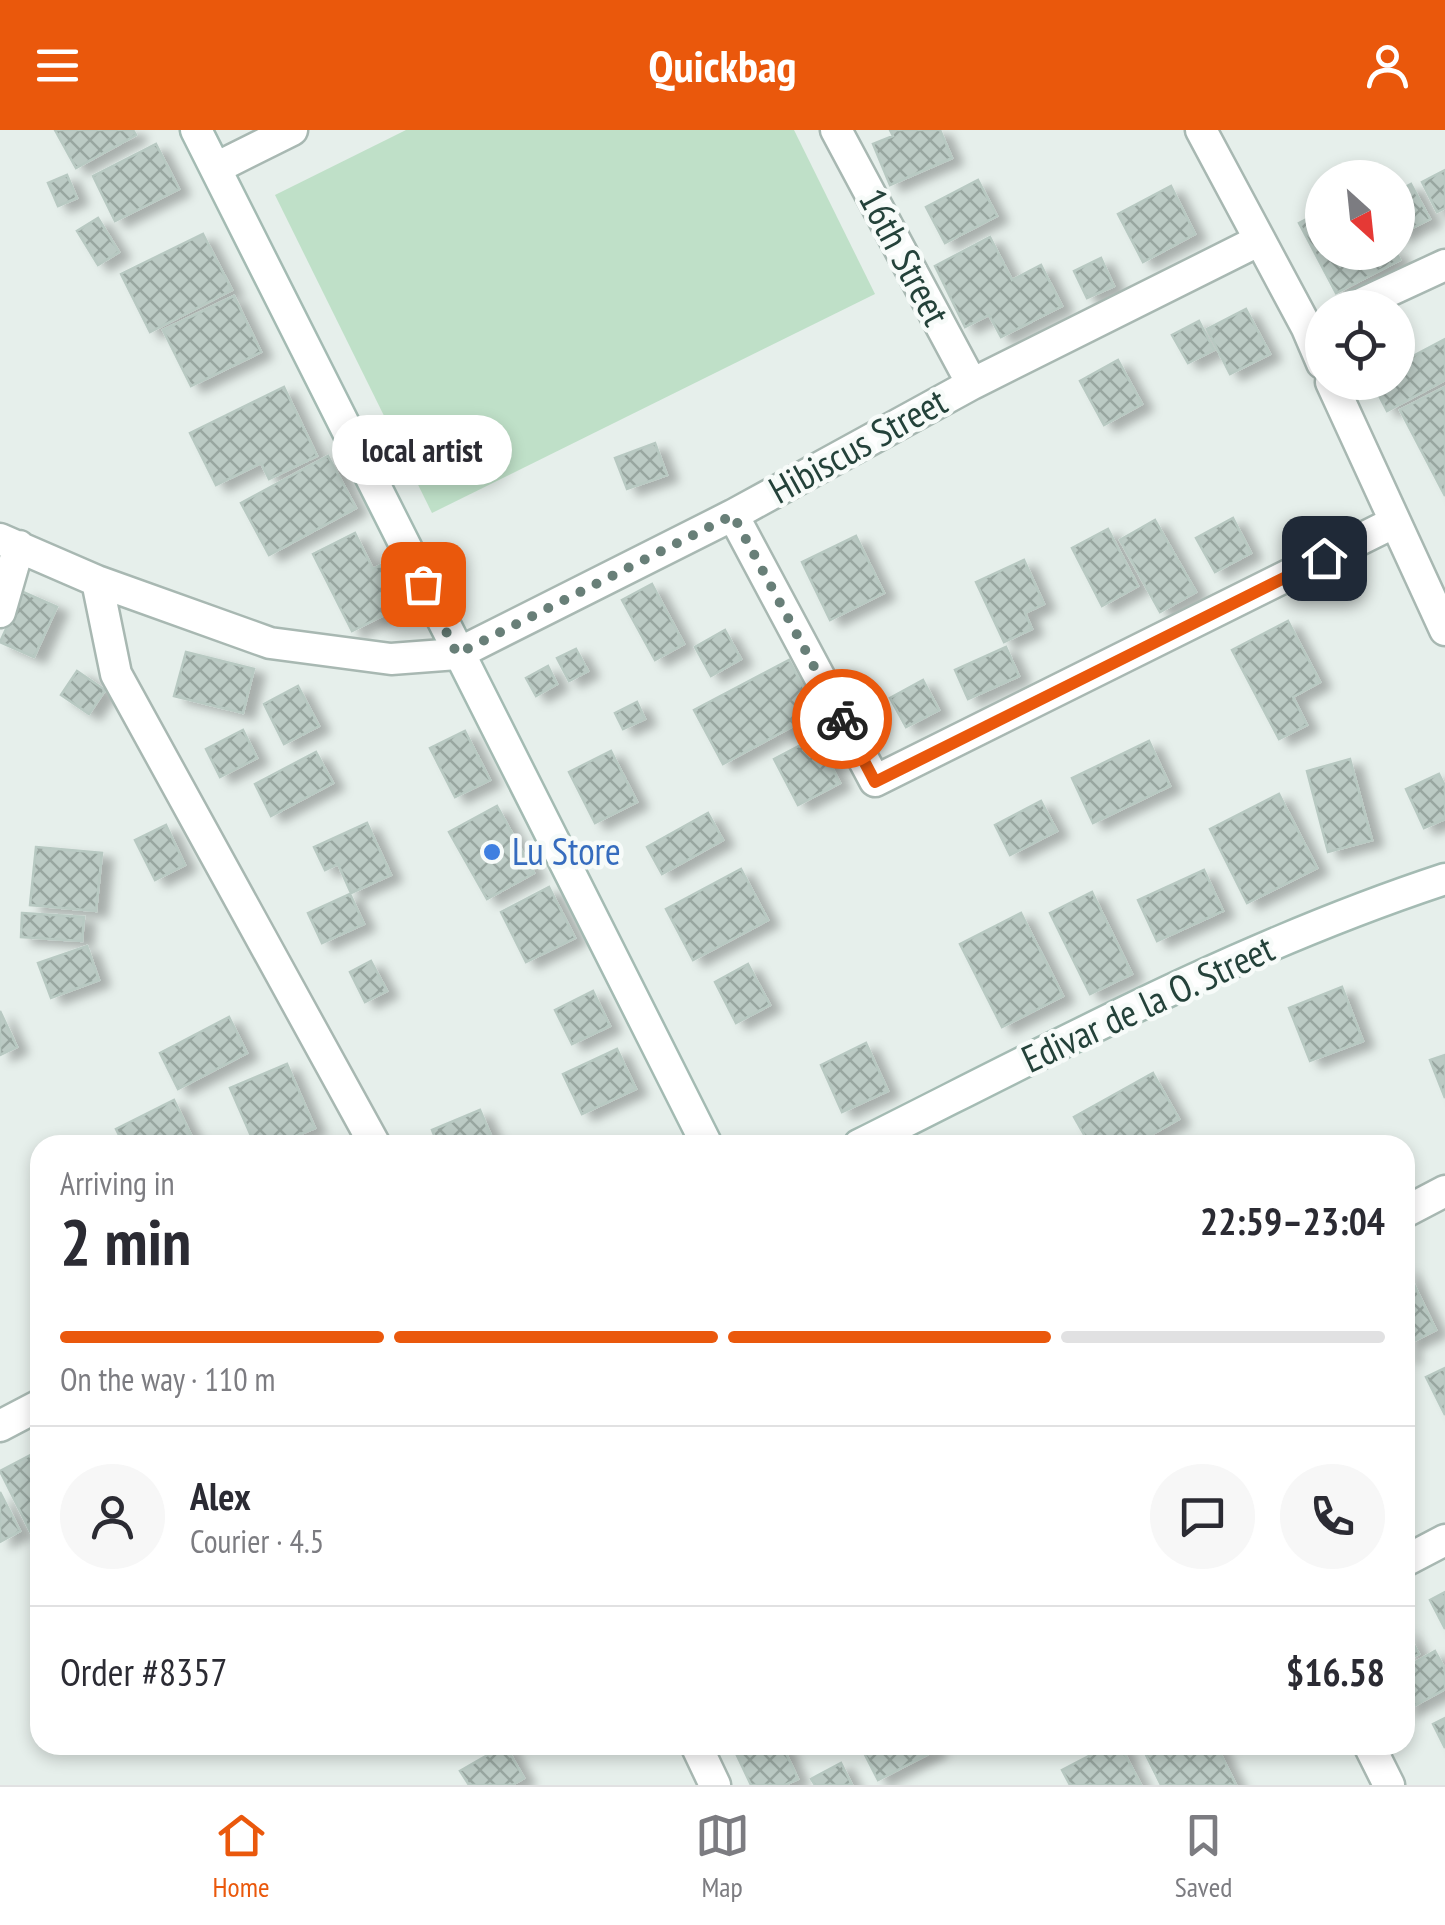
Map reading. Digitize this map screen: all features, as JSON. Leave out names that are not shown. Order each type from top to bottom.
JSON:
[{"type":"street","points":[[196,130],[701,1135]]},
{"type":"street","points":[[216,168],[292,130]]},
{"type":"street","name":"16th Street","points":[[836,130],[972,384]]},
{"type":"street","points":[[1201,130],[1260,240],[1305,309]]},
{"type":"street","name":"Hibiscus Street","points":[[457,654],[733,515],[972,384],[1260,240]]},
{"type":"street","points":[[1392,290],[1445,266]]},
{"type":"street","points":[[1339,400],[1445,630]]},
{"type":"street","points":[[733,515],[875,782],[1393,523]]},
{"type":"street","points":[[0,612],[10,542],[97,581],[270,643],[391,660],[457,654]]},
{"type":"street","points":[[97,581],[116,674],[369,1135]]},
{"type":"street","name":"Edivar de la O. Street","points":[[878,1135],[1164,993],[1356,908],[1445,879]]},
{"type":"street","points":[[1415,1207],[1445,1191]]},
{"type":"street","points":[[0,1426],[30,1410]]},
{"type":"street","points":[[1415,1555],[1445,1540]]},
{"type":"street","points":[[701,1755],[716,1785]]},
{"type":"street","points":[[1374,1755],[1389,1785]]},
{"type":"green space","points":[[406,130],[794,130],[875,294],[432,513],[275,195]]},
{"type":"building","points":[[55,130],[133,130],[136,135],[76,168]]},
{"type":"building","points":[[890,130],[940,130],[952,158],[890,185],[873,144],[893,136]]},
{"type":"building","points":[[156,144],[179,189],[115,221],[93,176]]},
{"type":"building","points":[[1445,170],[1445,208],[1437,212],[1422,182]]},
{"type":"building","points":[[67,175],[77,198],[58,206],[48,183]]},
{"type":"building","points":[[978,180],[997,216],[945,243],[926,207]]},
{"type":"building","points":[[1171,186],[1195,234],[1143,262],[1118,214]]},
{"type":"building","points":[[1415,191],[1430,219],[1415,226]]},
{"type":"building","points":[[98,218],[119,252],[98,265],[77,231]]},
{"type":"building","points":[[203,234],[232,290],[150,332],[121,274]]},
{"type":"building","points":[[990,237],[1012,280],[1041,265],[1062,306],[1001,337],[989,315],[965,327],[935,266]]},
{"type":"building","points":[[1101,258],[1114,286],[1087,298],[1074,271]]},
{"type":"building","points":[[1324,270],[1381,270],[1342,290],[1334,290]]},
{"type":"building","points":[[234,296],[261,352],[191,386],[163,330]]},
{"type":"building","points":[[1246,309],[1270,354],[1230,374],[1207,329]]},
{"type":"building","points":[[1199,321],[1214,350],[1188,363],[1172,335]]},
{"type":"building","points":[[1445,339],[1445,380],[1415,396],[1415,355]]},
{"type":"building","points":[[1118,360],[1142,404],[1104,425],[1080,381]]},
{"type":"building","points":[[284,387],[317,456],[269,479],[261,463],[216,485],[190,433]]},
{"type":"building","points":[[1445,387],[1445,496],[1400,410]]},
{"type":"building","points":[[1381,400],[1408,400],[1387,411]]},
{"type":"building","points":[[655,443],[667,475],[627,489],[615,458]]},
{"type":"building","points":[[328,456],[356,508],[269,555],[241,503]]},
{"type":"building","points":[[1233,518],[1251,553],[1215,572],[1196,538]]},
{"type":"building","points":[[1155,520],[1196,592],[1160,612],[1120,540]]},
{"type":"building","points":[[1108,529],[1138,586],[1102,606],[1072,548]]},
{"type":"building","points":[[355,533],[373,569],[396,558],[416,596],[394,608],[387,593],[378,597],[386,614],[352,631],[313,554]]},
{"type":"building","points":[[856,536],[884,593],[830,620],[802,562]]},
{"type":"building","points":[[1024,560],[1044,604],[1025,613],[1032,629],[1004,642],[976,582]]},
{"type":"building","points":[[652,584],[684,644],[655,660],[622,600]]},
{"type":"building","points":[[23,592],[57,607],[34,657],[0,642]]},
{"type":"building","points":[[1288,621],[1320,682],[1293,697],[1307,725],[1279,739],[1232,650]]},
{"type":"building","points":[[725,630],[741,659],[711,676],[695,647]]},
{"type":"building","points":[[1006,647],[1019,676],[968,699],[955,670]]},
{"type":"building","points":[[576,649],[588,671],[569,681],[557,658]]},
{"type":"building","points":[[186,652],[254,669],[243,713],[174,696]]},
{"type":"building","points":[[789,660],[817,713],[723,764],[694,710]]},
{"type":"building","points":[[548,666],[557,684],[536,696],[526,678]]},
{"type":"building","points":[[77,671],[105,690],[89,714],[61,695]]},
{"type":"building","points":[[923,680],[939,710],[906,727],[890,698]]},
{"type":"building","points":[[298,686],[319,726],[284,744],[264,704]]},
{"type":"building","points":[[637,702],[645,719],[623,729],[615,713]]},
{"type":"building","points":[[243,730],[257,758],[220,777],[206,749]]},
{"type":"building","points":[[465,731],[490,780],[455,797],[430,748]]},
{"type":"building","points":[[816,737],[840,783],[798,805],[774,759]]},
{"type":"building","points":[[1149,741],[1170,786],[1093,823],[1072,778]]},
{"type":"building","points":[[611,751],[637,802],[595,823],[569,772]]},
{"type":"building","points":[[316,752],[333,783],[271,816],[255,784]]},
{"type":"building","points":[[1350,759],[1372,840],[1328,852],[1307,771]]},
{"type":"building","points":[[1439,774],[1445,786],[1445,819],[1424,828],[1406,789]]},
{"type":"building","points":[[1279,794],[1317,868],[1247,903],[1210,829]]},
{"type":"building","points":[[1041,801],[1057,831],[1010,855],[995,825]]},
{"type":"building","name":"Lu Store","points":[[497,806],[534,873],[487,899],[449,832]]},
{"type":"building","points":[[708,813],[723,840],[662,874],[647,847]]},
{"type":"building","points":[[367,823],[391,875],[351,893],[338,864],[325,870],[314,847]]},
{"type":"building","points":[[166,825],[185,865],[155,880],[135,840]]},
{"type":"building","points":[[36,847],[102,853],[96,911],[30,905]]},
{"type":"building","points":[[741,869],[768,920],[693,960],[666,909]]},
{"type":"building","points":[[1204,870],[1223,911],[1157,941],[1138,900]]},
{"type":"building","points":[[549,887],[575,938],[526,962],[501,912]]},
{"type":"building","points":[[1092,892],[1132,974],[1090,994],[1050,913]]},
{"type":"building","points":[[350,894],[364,924],[322,943],[308,913]]},
{"type":"building","points":[[22,913],[84,917],[82,941],[21,937]]},
{"type":"building","points":[[1021,913],[1063,996],[1002,1027],[960,944]]},
{"type":"building","points":[[87,946],[99,980],[51,998],[38,963]]},
{"type":"building","points":[[371,961],[387,991],[365,1002],[350,972]]},
{"type":"building","points":[[748,964],[770,1005],[736,1023],[715,982]]},
{"type":"building","points":[[1342,987],[1363,1041],[1310,1061],[1289,1008]]},
{"type":"building","points":[[593,991],[610,1026],[572,1044],[555,1010]]},
{"type":"building","points":[[0,1011],[17,1047],[0,1055]]},
{"type":"building","points":[[229,1017],[247,1053],[178,1089],[160,1053]]},
{"type":"building","points":[[866,1043],[888,1091],[842,1112],[821,1065]]},
{"type":"building","points":[[617,1049],[636,1089],[582,1114],[563,1074]]},
{"type":"building","points":[[1445,1055],[1445,1098],[1430,1060]]},
{"type":"building","points":[[287,1064],[315,1128],[298,1135],[251,1135],[230,1088]]},
{"type":"building","points":[[1153,1073],[1179,1119],[1151,1135],[1084,1135],[1074,1117]]},
{"type":"building","points":[[174,1100],[191,1135],[119,1135],[116,1129]]},
{"type":"building","points":[[480,1110],[491,1135],[434,1135],[432,1130]]},
{"type":"building","points":[[1415,1287],[1436,1330],[1415,1340]]},
{"type":"building","points":[[1445,1368],[1445,1415],[1426,1377]]},
{"type":"building","points":[[30,1455],[30,1531],[0,1471]]},
{"type":"building","points":[[0,1492],[20,1531],[0,1542]]},
{"type":"building","points":[[1445,1592],[1445,1629],[1430,1600]]},
{"type":"building","points":[[1435,1651],[1445,1669],[1445,1689],[1415,1706],[1415,1662]]},
{"type":"building","points":[[1445,1718],[1445,1748],[1433,1724]]},
{"type":"building","points":[[488,1755],[511,1755],[524,1778],[512,1785],[469,1785],[460,1771]]},
{"type":"building","points":[[737,1755],[787,1755],[798,1779],[785,1785],[751,1785]]},
{"type":"building","points":[[865,1755],[926,1755],[878,1780]]},
{"type":"building","points":[[1091,1755],[1125,1755],[1141,1785],[1070,1785],[1062,1770]]},
{"type":"building","points":[[1146,1755],[1221,1755],[1236,1785],[1161,1785]]},
{"type":"building","points":[[841,1763],[852,1785],[815,1785],[811,1779]]},
{"type":"way so far","points":[[423,584],[457,654],[733,515],[842,719]]},
{"type":"place","name":"local artist","points":[[423,584]]},
{"type":"place","name":"Lu Store","points":[[492,852]]},
{"type":"route","points":[[842,719],[875,782],[1324,558]]}]
